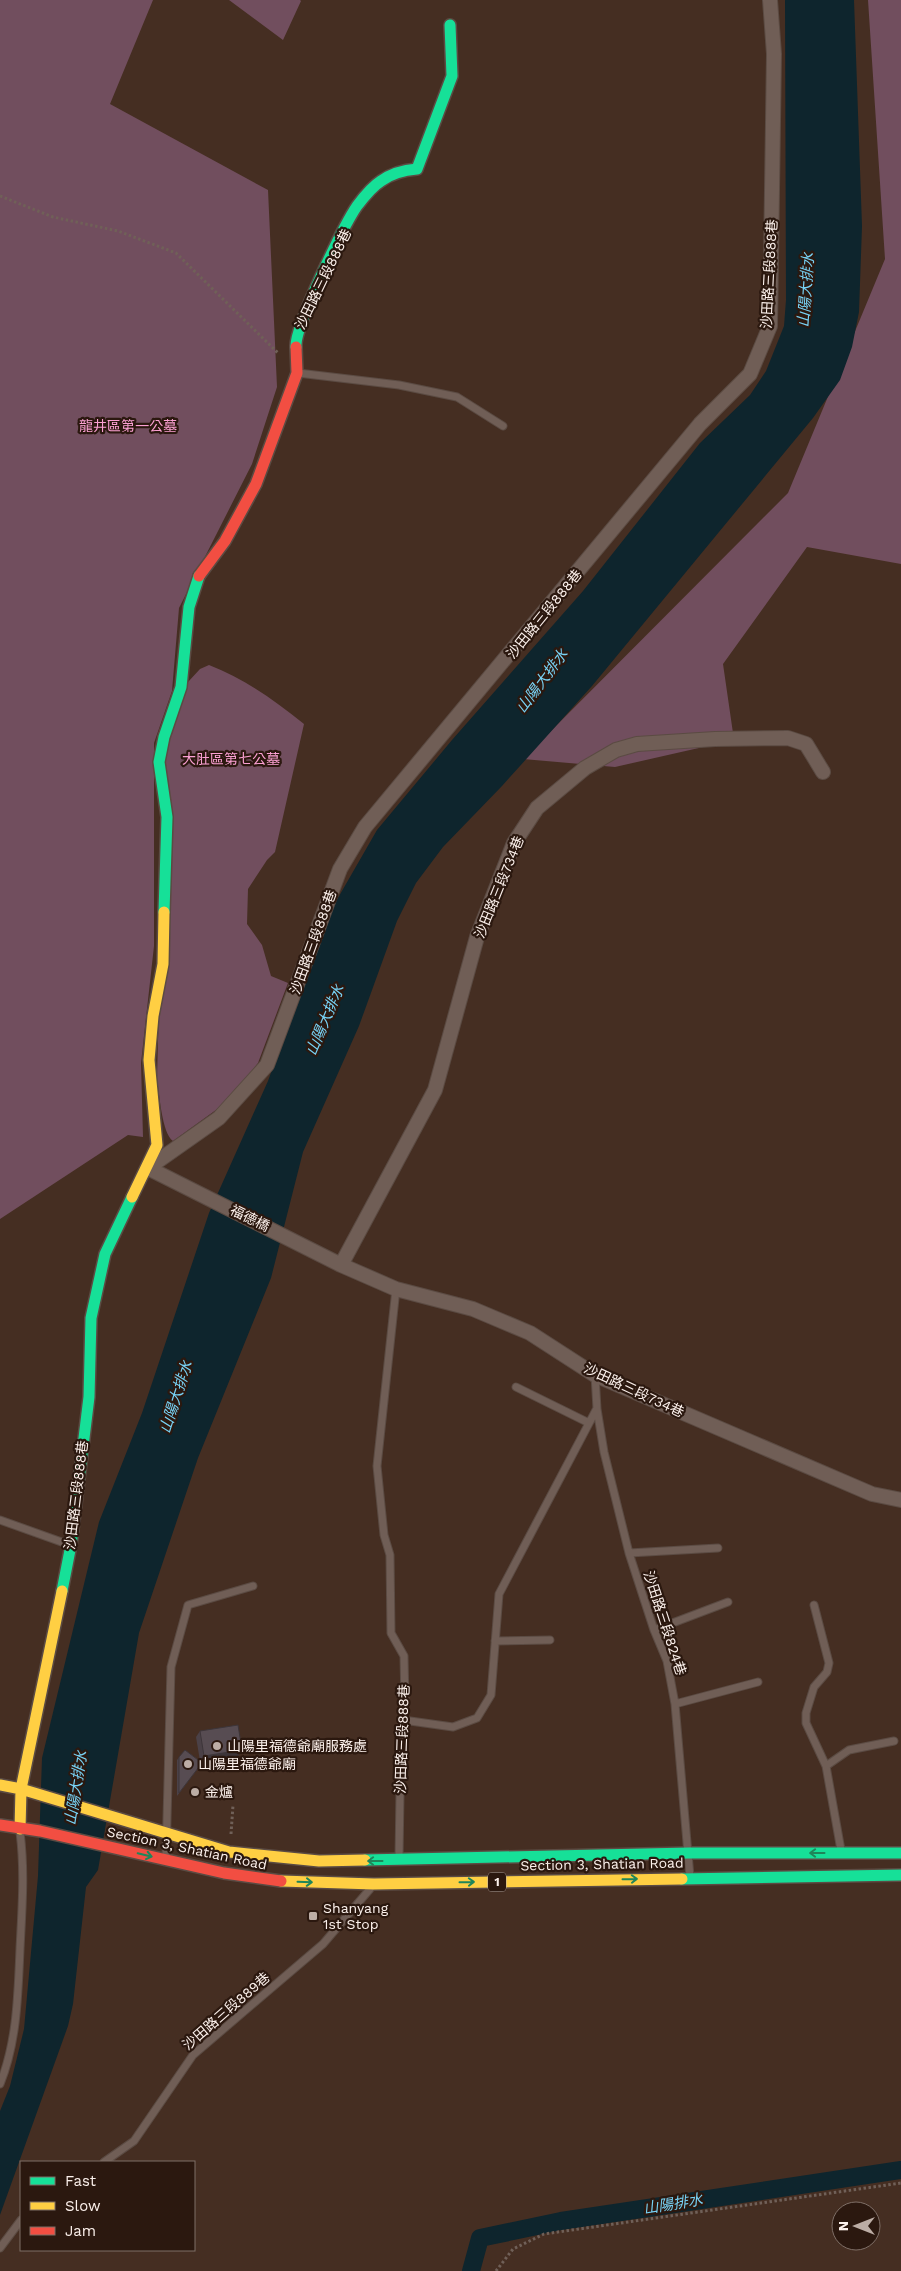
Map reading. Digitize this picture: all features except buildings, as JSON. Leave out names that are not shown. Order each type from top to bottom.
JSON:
[{"type":"street","name":"沙田路三段888巷","points":[[148,1168],[219,1118],[267,1065],[340,869],[366,827],[700,424],[750,374],[770,326],[774,54],[770,0]]},
{"type":"street","name":"沙田路三段888巷","points":[[20,1829],[21,1789],[71,1545],[88,1397],[91,1318],[105,1254],[148,1168],[157,1145],[149,1060],[153,1016],[163,964],[167,817],[159,762],[164,737],[181,687],[189,607],[197,578],[225,541],[256,484],[297,373],[294,338],[311,299],[358,207],[380,181],[402,170],[417,169],[452,76],[450,25]]},
{"type":"street","name":"沙田路三段734巷","points":[[341,1265],[435,1090],[477,938],[514,844],[537,808],[585,768],[616,750],[637,744],[715,739],[788,738],[806,744],[823,772]]},
{"type":"street","name":"福德橋","points":[[148,1168],[296,1241]]},
{"type":"street","name":"沙田路三段734巷","points":[[296,1241],[341,1265],[396,1289],[473,1309],[530,1333],[595,1376],[872,1494],[901,1500]]},
{"type":"street","name":"1","points":[[0,1785],[21,1789]]},
{"type":"street","name":"Section 3, Shatian Road","points":[[21,1789],[229,1852],[319,1861],[396,1864],[689,1852],[901,1854]]},
{"type":"street","name":"1","points":[[0,1825],[20,1829]]},
{"type":"street","name":"Section 3, Shatian Road","points":[[20,1829],[97,1844],[224,1873],[277,1881],[374,1884],[690,1877],[901,1875]]},
{"type":"lane","points":[[297,373],[399,385],[457,397],[503,426]]},
{"type":"lane","name":"沙田路三段888巷","points":[[396,1289],[376,1466],[384,1535],[390,1555],[392,1633],[404,1656],[405,1703],[396,1864]]},
{"type":"lane","name":"沙田路三段824巷","points":[[595,1376],[597,1409],[604,1452],[630,1553],[654,1630],[667,1661],[675,1704],[690,1877]]},
{"type":"lane","points":[[516,1387],[590,1423]]},
{"type":"lane","points":[[403,1720],[453,1727],[477,1718],[491,1695],[499,1594],[597,1409]]},
{"type":"lane","points":[[0,1520],[71,1545]]},
{"type":"lane","points":[[630,1553],[718,1548]]},
{"type":"lane","points":[[166,1860],[171,1667],[188,1605],[252,1586]]},
{"type":"lane","points":[[654,1630],[728,1602]]},
{"type":"lane","points":[[814,1604],[829,1662],[827,1672],[814,1687],[806,1714],[806,1722],[826,1766],[841,1853]]},
{"type":"lane","points":[[495,1641],[550,1640]]},
{"type":"lane","points":[[675,1704],[758,1682]]},
{"type":"lane","points":[[826,1766],[849,1750],[894,1740]]},
{"type":"lane","points":[[0,2084],[11,2053],[19,1971],[24,1869],[20,1829]]},
{"type":"lane","points":[[374,1884],[386,1872]]},
{"type":"lane","name":"沙田路三段889巷","points":[[105,2161],[134,2141],[193,2056],[323,1944],[374,1884]]},
{"type":"lane","points":[[0,2248],[20,2221]]},
{"type":"path","points":[[0,196],[53,217],[118,231],[176,253],[227,305],[261,334],[279,354]]},
{"type":"path","points":[[229,1852],[233,1805]]},
{"type":"path","points":[[496,2271],[513,2249],[544,2234],[901,2183]]},
{"type":"green space","name":"龍井區第一公墓","points":[[0,0],[153,0],[110,104],[268,190],[277,387],[252,464],[179,608],[172,691],[154,743],[154,946],[141,1063],[143,1137],[128,1135],[0,1219]]},
{"type":"green space","points":[[229,0],[300,0],[301,1],[283,40]]},
{"type":"green space","points":[[868,0],[901,0],[901,564],[807,547],[723,664],[734,740],[615,767],[523,759],[788,493],[885,259]]},
{"type":"green space","name":"大肚區第七公墓","points":[[209,665],[259,691],[304,724],[275,852],[267,860],[248,889],[247,924],[262,945],[271,976],[288,983],[258,1063],[227,1102],[173,1141],[166,1130],[157,1078],[166,745],[188,682],[200,669]]},
{"type":"water","name":"山陽大排水","points":[[785,0],[854,0],[862,226],[859,312],[852,347],[840,380],[813,418],[592,686],[502,786],[443,847],[416,883],[397,921],[359,1026],[303,1152],[271,1278],[198,1458],[139,1633],[98,1870],[86,1887],[73,2004],[68,2026],[0,2215],[0,2111],[10,2086],[24,2029],[38,1876],[42,1758],[99,1522],[142,1413],[209,1213],[268,1081],[327,917],[377,830],[452,740],[583,591],[700,443],[750,395],[766,371],[784,326],[786,300]]},
{"type":"waterway","name":"山陽排水","points":[[471,2271],[480,2238],[561,2221],[901,2170]]},
{"type":"traffic: fast","points":[[296,347],[311,299],[331,254],[357,206],[371,189],[385,178],[398,172],[417,169],[452,76],[450,25]]},
{"type":"traffic: fast","points":[[164,912],[167,817],[159,762],[164,737],[181,687],[189,607],[199,576]]},
{"type":"traffic: fast","points":[[62,1591],[71,1545],[89,1397],[91,1318],[105,1254],[132,1197]]},
{"type":"traffic: fast","points":[[365,1860],[689,1853],[901,1853]]},
{"type":"traffic: fast","points":[[682,1879],[901,1875]]},
{"type":"traffic: slow","points":[[132,1197],[157,1145],[149,1060],[153,1016],[163,964],[164,912]]},
{"type":"traffic: slow","points":[[20,1829],[21,1789],[62,1591]]},
{"type":"traffic: slow","points":[[0,1785],[21,1789],[229,1852],[319,1861],[365,1860]]},
{"type":"traffic: slow","points":[[281,1881],[374,1884],[682,1879]]},
{"type":"traffic: jam","points":[[199,576],[225,541],[256,484],[297,373],[296,347]]},
{"type":"traffic: jam","points":[[0,1825],[40,1831],[224,1873],[281,1881]]},
{"type":"place","name":"山陽里福德爺廟服務處","points":[[217,1746]]},
{"type":"place","name":"山陽里福德爺廟","points":[[188,1764]]},
{"type":"place","name":"金爐","points":[[195,1792]]},
{"type":"place","name":"Shanyang 1st Stop","points":[[313,1916]]}]
